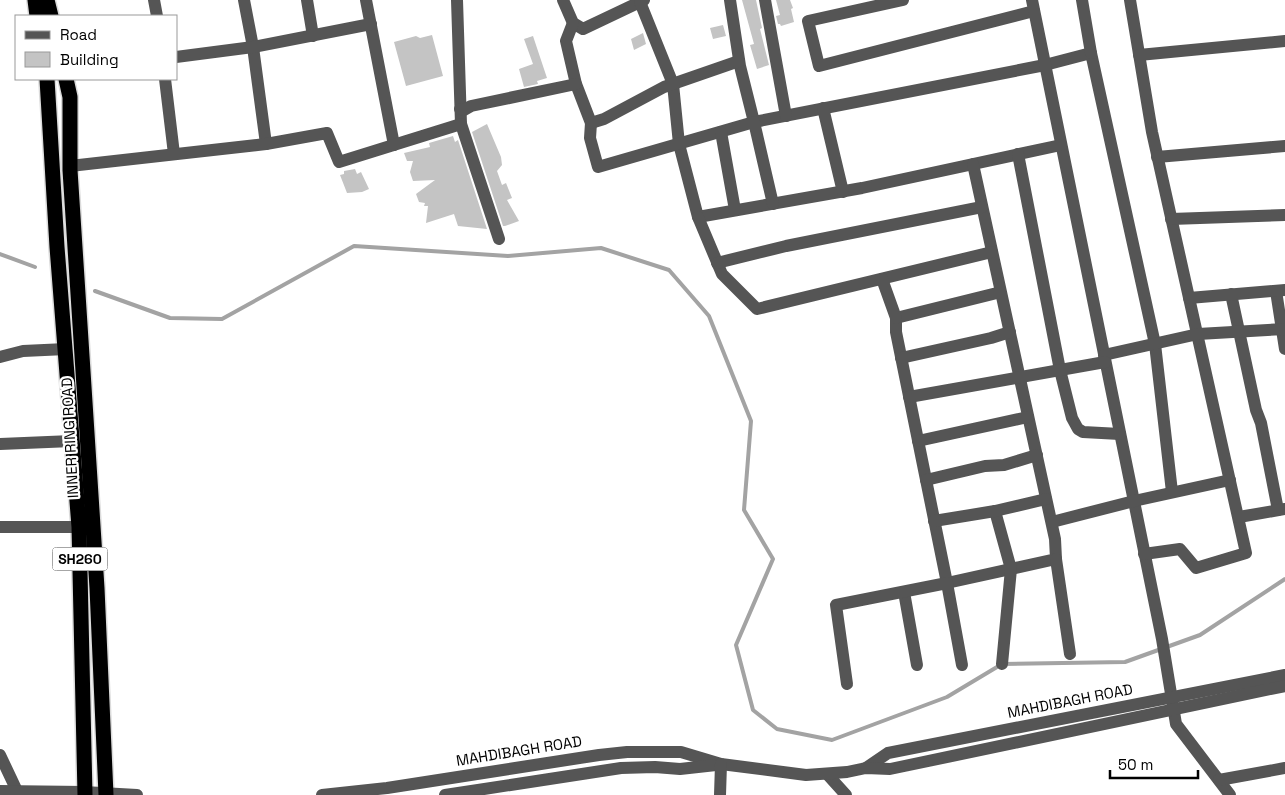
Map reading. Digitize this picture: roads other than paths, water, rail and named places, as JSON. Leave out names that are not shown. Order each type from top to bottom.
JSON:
[{"type":"highway","points":[[34,0],[38,15]]},
{"type":"highway","points":[[47,0],[51,15]]},
{"type":"highway","name":"INNER RING ROAD","points":[[47,80],[57,246],[79,527],[84,794]]},
{"type":"highway","name":"INNER RING ROAD","points":[[66,80],[70,97],[70,166],[97,588],[106,794]]},
{"type":"street","points":[[154,0],[157,15]]},
{"type":"street","points":[[244,0],[253,47],[266,144]]},
{"type":"street","points":[[308,0],[313,36]]},
{"type":"street","points":[[366,0],[394,145]]},
{"type":"street","points":[[457,0],[461,124],[498,239]]},
{"type":"street","points":[[563,0],[573,23],[583,29],[642,1],[672,84],[679,144],[698,217],[722,274],[757,309],[992,252]]},
{"type":"street","points":[[730,0],[739,61],[774,204]]},
{"type":"street","points":[[765,0],[786,116]]},
{"type":"street","points":[[903,0],[808,20],[819,66],[1033,5],[1162,639],[1176,724],[1230,795]]},
{"type":"street","points":[[1082,0],[1090,53],[1155,344],[1172,492]]},
{"type":"street","points":[[1130,0],[1157,157],[1170,219],[1198,334],[1246,553],[1196,568],[1180,549],[1144,554]]},
{"type":"street","points":[[573,23],[566,41],[576,84],[591,123],[590,138],[598,167],[754,122],[1045,65],[1090,53]]},
{"type":"street","points":[[178,57],[253,47],[371,24]]},
{"type":"street","points":[[1139,55],[1285,41]]},
{"type":"street","points":[[591,123],[604,119],[672,84],[739,61]]},
{"type":"street","points":[[165,80],[174,154]]},
{"type":"street","points":[[460,109],[464,110],[471,106],[576,84]]},
{"type":"street","points":[[823,108],[843,192]]},
{"type":"street","points":[[70,166],[266,144],[327,133],[339,162],[461,124]]},
{"type":"street","points":[[721,132],[735,210]]},
{"type":"street","points":[[698,217],[843,192],[1061,145]]},
{"type":"street","points":[[1157,157],[1285,146]]},
{"type":"street","points":[[1018,154],[1060,370],[1072,418],[1078,429],[1082,432],[1120,434]]},
{"type":"street","points":[[973,164],[1052,522],[1070,654]]},
{"type":"street","points":[[717,263],[786,246],[982,207]]},
{"type":"street","points":[[1170,219],[1285,215]]},
{"type":"street","points":[[882,279],[896,318],[896,332],[962,665]]},
{"type":"street","points":[[1189,298],[1281,290],[1285,349]]},
{"type":"street","points":[[896,318],[1001,292]]},
{"type":"street","points":[[1231,294],[1256,410],[1261,423],[1281,510],[1238,517]]},
{"type":"street","points":[[909,397],[1060,370],[1198,334],[1283,329]]},
{"type":"street","points":[[901,358],[1010,332]]},
{"type":"street","points":[[0,357],[23,351],[66,349]]},
{"type":"street","points":[[918,441],[1028,417]]},
{"type":"street","points":[[0,444],[72,441]]},
{"type":"street","points":[[926,480],[985,466],[1004,465],[1037,455]]},
{"type":"street","points":[[1052,522],[1172,492],[1230,480]]},
{"type":"street","points":[[934,521],[995,511],[1046,499]]},
{"type":"street","points":[[995,511],[1010,569],[1002,664]]},
{"type":"street","points":[[0,527],[79,527]]},
{"type":"street","points":[[847,684],[836,605],[1056,559]]},
{"type":"street","points":[[904,592],[917,665]]},
{"type":"street","name":"MAHDIBAGH ROAD","points":[[322,795],[378,789],[627,752],[681,752],[721,764],[806,775],[866,768],[890,769],[1285,675]]},
{"type":"street","name":"MAHDIBAGH ROAD","points":[[1172,703],[1285,686]]},
{"type":"street","points":[[0,756],[17,791]]},
{"type":"street","points":[[720,795],[721,764]]},
{"type":"street","name":"MAHDIBAGH ROAD","points":[[447,795],[613,769],[655,767],[680,769],[721,764]]},
{"type":"street","points":[[1219,780],[1285,768]]},
{"type":"street","points":[[827,774],[846,795]]},
{"type":"street","points":[[444,779],[447,795]]},
{"type":"street","points":[[0,791],[137,795]]},
{"type":"waterway","points":[[95,291],[170,318],[222,319],[354,246],[508,256],[601,248],[669,270],[709,316],[751,421],[744,510],[773,559],[736,645],[753,710],[777,729],[832,740],[947,697],[1002,664],[1125,662],[1200,635],[1285,579]]},
{"type":"waterway","points":[[0,254],[35,267]]}]
